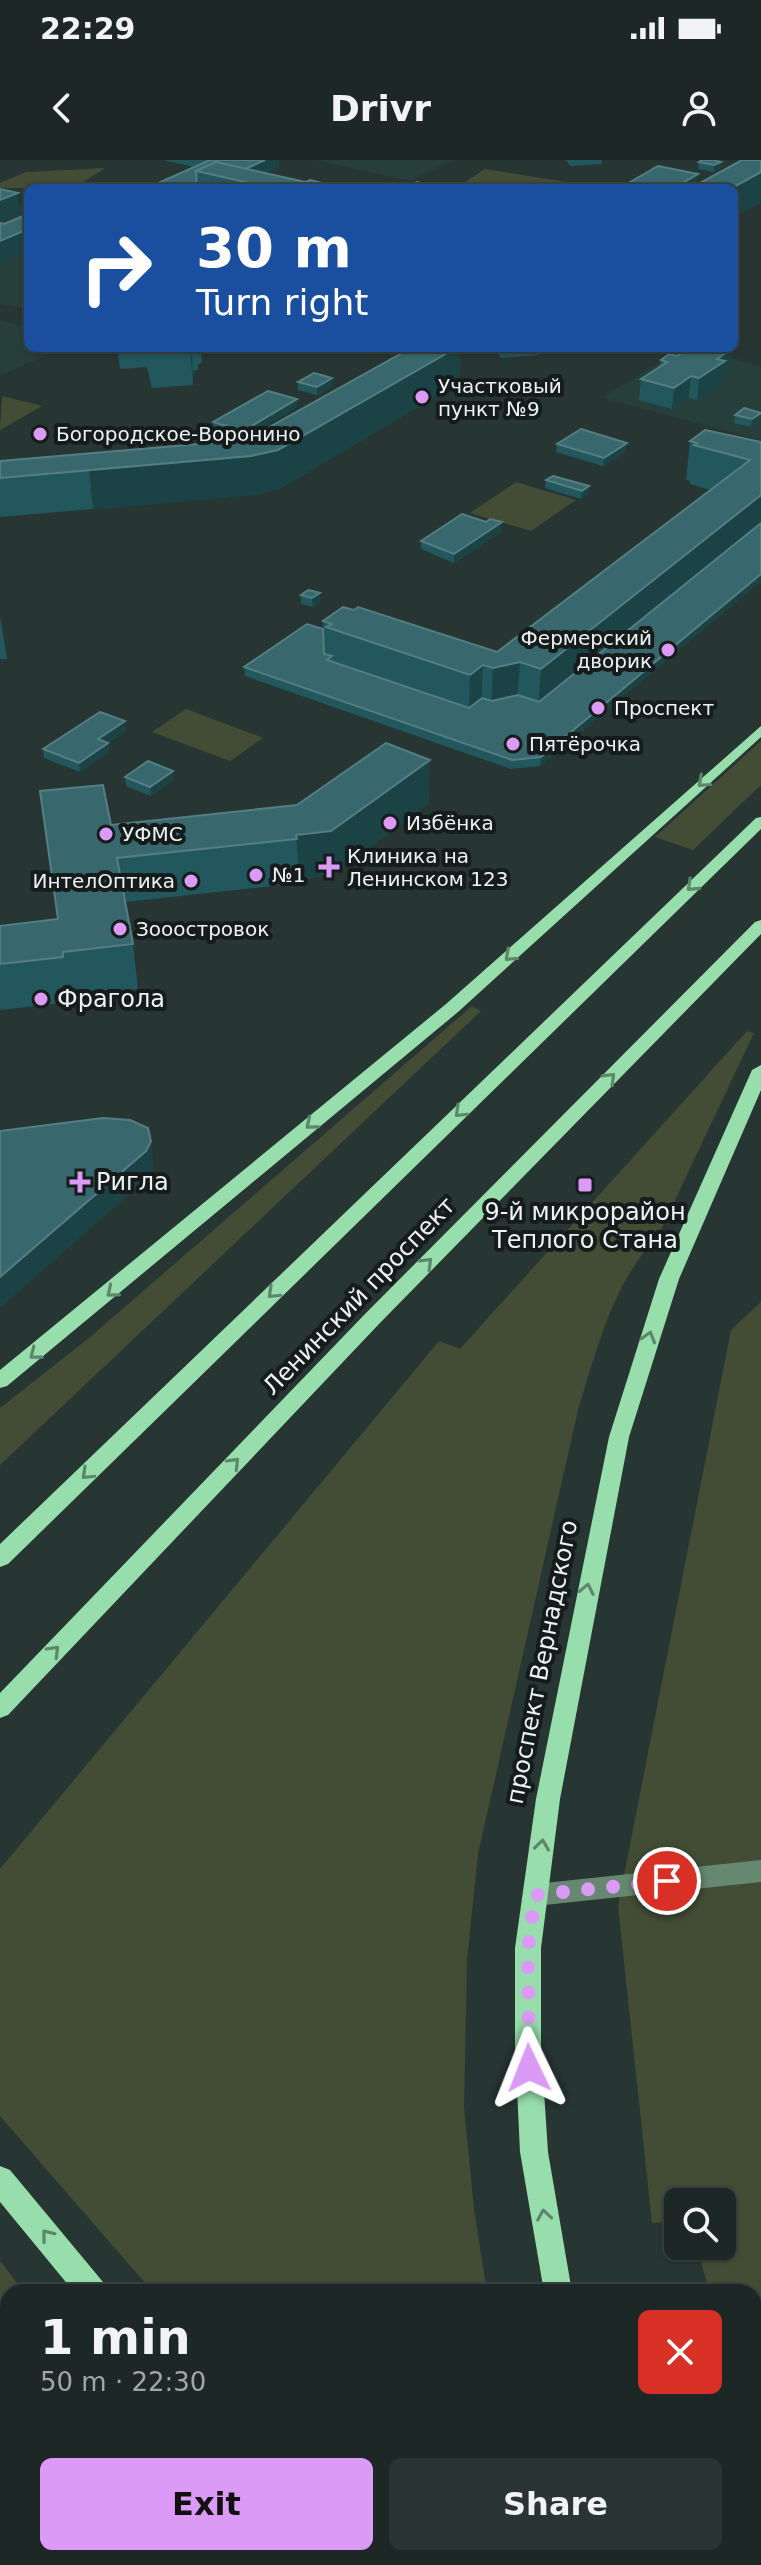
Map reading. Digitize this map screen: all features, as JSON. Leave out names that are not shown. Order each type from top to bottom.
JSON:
[{"type":"main road","points":[[0,1381],[71,1327],[452,1008],[761,730]]},
{"type":"main road","points":[[0,1558],[761,821]]},
{"type":"main road","name":"Ленинский проспект","points":[[0,1708],[372,1319],[761,925]]},
{"type":"main road","name":"проспект Вернадского","points":[[557,2284],[534,2152],[528,1948],[548,1799],[581,1618],[619,1437],[669,1279],[761,1070]]},
{"type":"main road","points":[[0,2180],[86,2284]]},
{"type":"street","points":[[535,1895],[761,1871]]},
{"type":"shaded area","points":[[315,160],[452,160],[410,181]]},
{"type":"shaded area","points":[[105,168],[80,184],[24,184],[24,188],[0,188],[0,183],[26,172]]},
{"type":"shaded area","points":[[485,169],[580,184],[462,184]]},
{"type":"shaded area","points":[[0,198],[24,204],[24,308],[0,304]]},
{"type":"shaded area","points":[[0,320],[24,327],[24,352],[53,352],[0,376]]},
{"type":"shaded area","points":[[705,352],[761,366],[761,440],[603,398],[671,355]]},
{"type":"shaded area","points":[[2,396],[42,406],[0,430]]},
{"type":"shaded area","points":[[516,482],[576,500],[531,531],[470,513]]},
{"type":"shaded area","points":[[186,709],[263,738],[230,761],[152,732]]},
{"type":"shaded area","points":[[761,741],[761,785],[693,850],[655,837]]},
{"type":"shaded area","points":[[472,1006],[481,1011],[0,1465],[0,1408],[89,1338]]},
{"type":"shaded area","points":[[747,1031],[754,1033],[658,1236],[642,1254],[618,1295],[592,1364],[578,1410],[478,1854],[467,1960],[464,2107],[474,2209],[486,2284],[146,2284],[0,2116],[0,1869],[439,1341],[460,1349]]},
{"type":"shaded area","points":[[761,1302],[761,2284],[708,2284],[700,2260],[736,2260],[736,2188],[664,2188],[664,2222],[652,2223],[618,1906],[731,1330]]},
{"type":"shaded area","points":[[0,2261],[18,2284],[0,2284]]},
{"type":"building","points":[[210,160],[265,160],[245,169],[216,162],[196,171],[197,184],[156,184]]},
{"type":"building","points":[[742,160],[761,160],[761,172],[738,185],[698,184]]},
{"type":"building","points":[[216,162],[314,184],[254,184],[196,171]]},
{"type":"building","points":[[699,162],[721,162],[714,165]]},
{"type":"building","points":[[658,166],[698,174],[681,184],[627,184]]},
{"type":"building","points":[[0,189],[18,193],[0,200]]},
{"type":"building","points":[[24,216],[24,231],[0,241],[0,223]]},
{"type":"building","points":[[404,352],[449,352],[278,450],[251,456],[0,478],[0,461],[246,440]]},
{"type":"building","points":[[683,352],[727,352],[717,359],[725,361],[699,378],[691,376],[674,388],[641,379],[667,362],[661,360],[669,354],[677,356]]},
{"type":"building","points":[[314,373],[332,378],[317,387],[298,382]]},
{"type":"building","points":[[268,391],[297,399],[243,431],[213,422]]},
{"type":"building","points":[[744,408],[761,413],[752,419],[735,415]]},
{"type":"building","points":[[581,429],[627,443],[604,458],[557,444]]},
{"type":"building","points":[[705,430],[761,442],[761,495],[541,669],[520,662],[493,668],[483,665],[470,675],[326,627],[332,624],[323,621],[343,607],[354,610],[358,607],[497,652],[750,460],[694,445],[697,443],[690,441]]},
{"type":"building","points":[[553,476],[589,486],[582,491],[546,480]]},
{"type":"building","points":[[462,514],[486,522],[490,519],[502,522],[454,554],[421,541]]},
{"type":"building","points":[[761,523],[761,574],[541,757],[512,760],[244,667],[307,624],[323,629],[324,654],[332,656],[327,660],[469,708],[482,698],[492,701],[518,695],[539,702]]},
{"type":"building","points":[[308,590],[320,593],[312,598],[301,595]]},
{"type":"building","points":[[100,712],[125,721],[98,739],[108,743],[79,763],[43,749]]},
{"type":"building","points":[[386,743],[430,760],[331,831],[296,835],[297,839],[117,858],[133,944],[63,952],[63,957],[0,964],[0,926],[58,919],[40,791],[103,785],[111,825],[297,805]]},
{"type":"building","points":[[148,761],[173,771],[150,787],[125,777]]},
{"type":"building","points":[[103,1118],[130,1120],[148,1128],[151,1141],[146,1151],[0,1277],[0,1131]]},
{"type":"place","name":"Участковый пункт №9","points":[[422,397]]},
{"type":"place","name":"Богородское-Воронино","points":[[40,434]]},
{"type":"place","name":"Фермерский дворик","points":[[668,650]]},
{"type":"place","name":"Проспект","points":[[598,708]]},
{"type":"place","name":"Пятёрочка","points":[[513,744]]},
{"type":"place","name":"Избёнка","points":[[390,823]]},
{"type":"place","name":"УФМС","points":[[106,834]]},
{"type":"place","name":"Клиника на Ленинском 123","points":[[329,867]]},
{"type":"place","name":"№1","points":[[256,875]]},
{"type":"place","name":"ИнтелОптика","points":[[191,881]]},
{"type":"place","name":"Зооостровок","points":[[120,929]]},
{"type":"place","name":"Фрагола","points":[[41,999]]},
{"type":"place","name":"Ригла","points":[[80,1182]]},
{"type":"place","name":"9-й микрорайон Теплого Стана","points":[[585,1185]]},
{"type":"route","points":[[529,2068],[528,1948],[535,1895],[667,1881]]}]
